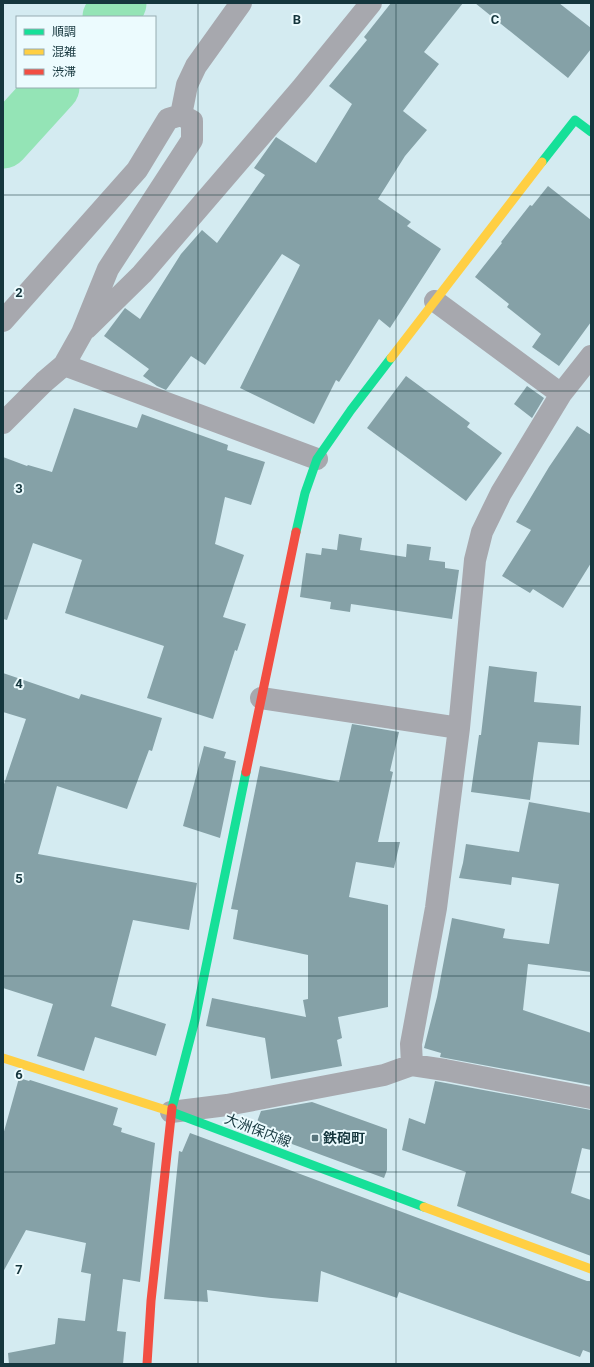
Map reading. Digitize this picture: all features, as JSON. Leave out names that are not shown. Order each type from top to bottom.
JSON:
[{"type":"street","points":[[182,115],[187,85],[196,66],[241,3]]},
{"type":"street","points":[[196,66],[247,3]]},
{"type":"street","points":[[82,333],[142,274],[301,89],[371,3]]},
{"type":"street","points":[[3,321],[137,170],[168,119],[182,115],[192,121],[192,140],[108,269],[82,333],[64,365],[44,382],[3,423]]},
{"type":"street","points":[[147,1364],[151,1300],[171,1112],[195,1020],[261,698],[306,493],[317,459],[351,410],[575,120],[591,132]]},
{"type":"street","points":[[435,301],[561,394]]},
{"type":"street","points":[[412,1065],[411,1044],[436,908],[459,728],[475,560],[482,532],[501,493],[561,394],[591,356]]},
{"type":"street","points":[[64,365],[317,459]]},
{"type":"street","points":[[261,698],[459,728]]},
{"type":"street","name":"大洲保内線","points":[[3,1058],[171,1112],[591,1269]]},
{"type":"street","points":[[171,1112],[227,1105],[384,1075],[412,1065],[591,1098]]},
{"type":"building","points":[[391,3],[463,3],[424,52],[439,64],[403,111],[427,130],[405,156],[378,199],[411,222],[407,226],[441,249],[390,328],[379,319],[339,382],[336,380],[314,424],[240,388],[300,265],[282,254],[205,365],[191,356],[166,390],[157,386],[143,376],[149,369],[104,336],[125,308],[140,319],[181,254],[202,230],[217,243],[265,175],[254,168],[276,137],[316,163],[352,104],[329,86],[367,40],[364,37]]},
{"type":"building","points":[[475,3],[559,3],[591,28],[591,49],[568,78]]},
{"type":"building","points":[[548,186],[591,220],[591,322],[559,366],[532,347],[541,334],[507,307],[509,304],[475,277],[530,205],[532,206]]},
{"type":"building","points":[[406,376],[470,423],[467,427],[502,453],[466,501],[367,428]]},
{"type":"building","points":[[527,386],[544,398],[532,418],[514,404]]},
{"type":"building","points":[[74,408],[137,428],[142,414],[228,445],[227,450],[265,462],[251,505],[225,497],[215,544],[244,555],[223,617],[246,624],[237,651],[235,650],[213,719],[147,698],[164,646],[65,613],[82,560],[33,543],[7,620],[3,619],[3,457],[27,466],[28,465],[52,472]]},
{"type":"building","points":[[577,426],[591,435],[591,563],[563,608],[533,589],[530,593],[502,576],[531,530],[516,522],[549,467]]},
{"type":"building","points":[[339,534],[362,538],[360,550],[406,557],[407,544],[431,547],[429,560],[445,562],[445,568],[459,570],[452,619],[351,604],[350,612],[330,609],[331,602],[300,597],[306,553],[321,555],[322,548],[337,550]]},
{"type":"building","points":[[489,666],[537,672],[534,702],[581,706],[579,745],[538,742],[530,800],[471,792],[479,735],[481,735]]},
{"type":"building","points":[[3,673],[79,699],[81,694],[162,718],[152,751],[149,750],[127,809],[57,786],[38,854],[197,883],[189,930],[133,920],[111,1006],[166,1024],[156,1056],[95,1037],[84,1071],[37,1056],[53,1004],[3,988],[3,787],[26,719],[3,712]]},
{"type":"building","points":[[352,724],[399,732],[390,771],[393,772],[378,842],[400,842],[394,868],[356,862],[349,897],[388,905],[388,1007],[338,1017],[342,1038],[337,1040],[342,1066],[271,1079],[265,1038],[206,1026],[212,998],[306,1017],[303,1000],[308,999],[308,955],[233,939],[238,910],[231,909],[260,766],[339,782]]},
{"type":"building","points":[[204,746],[226,752],[224,758],[236,761],[220,838],[183,826]]},
{"type":"building","points":[[529,802],[591,813],[591,972],[528,964],[523,1010],[591,1033],[591,1085],[440,1057],[441,1053],[424,1048],[437,997],[452,918],[505,929],[503,938],[549,944],[559,884],[512,877],[511,885],[459,878],[466,844],[519,852]]},
{"type":"building","points":[[19,1078],[30,1080],[118,1108],[113,1125],[122,1128],[121,1132],[155,1143],[140,1282],[123,1279],[117,1331],[126,1332],[123,1364],[9,1364],[8,1353],[55,1344],[58,1318],[85,1321],[91,1274],[81,1272],[86,1243],[26,1230],[3,1272],[3,1135]]},
{"type":"building","points":[[435,1081],[591,1110],[591,1150],[582,1148],[571,1193],[591,1200],[591,1256],[457,1206],[466,1172],[402,1150],[409,1118],[425,1124]]},
{"type":"building","points":[[312,1102],[387,1129],[387,1170],[384,1178],[254,1130],[261,1111]]},
{"type":"building","points":[[190,1133],[587,1281],[591,1281],[591,1353],[583,1350],[580,1357],[399,1292],[397,1298],[321,1271],[318,1302],[207,1290],[208,1302],[164,1299],[179,1151],[182,1152]]},
{"type":"waterway","points":[[110,16],[120,3]]},
{"type":"waterway","points":[[3,142],[52,88]]},
{"type":"traffic: fast","points":[[542,162],[575,120],[591,132]]},
{"type":"traffic: fast","points":[[296,532],[305,493],[317,459],[351,410],[391,358]]},
{"type":"traffic: fast","points":[[172,1108],[195,1020],[246,772]]},
{"type":"traffic: fast","points":[[169,1111],[424,1207]]},
{"type":"traffic: slow","points":[[391,358],[542,162]]},
{"type":"traffic: slow","points":[[3,1058],[169,1111]]},
{"type":"traffic: slow","points":[[424,1207],[591,1269]]},
{"type":"traffic: jam","points":[[246,772],[296,532]]},
{"type":"traffic: jam","points":[[147,1364],[151,1301],[172,1108]]},
{"type":"place","name":"鉄砲町","points":[[315,1138]]}]
